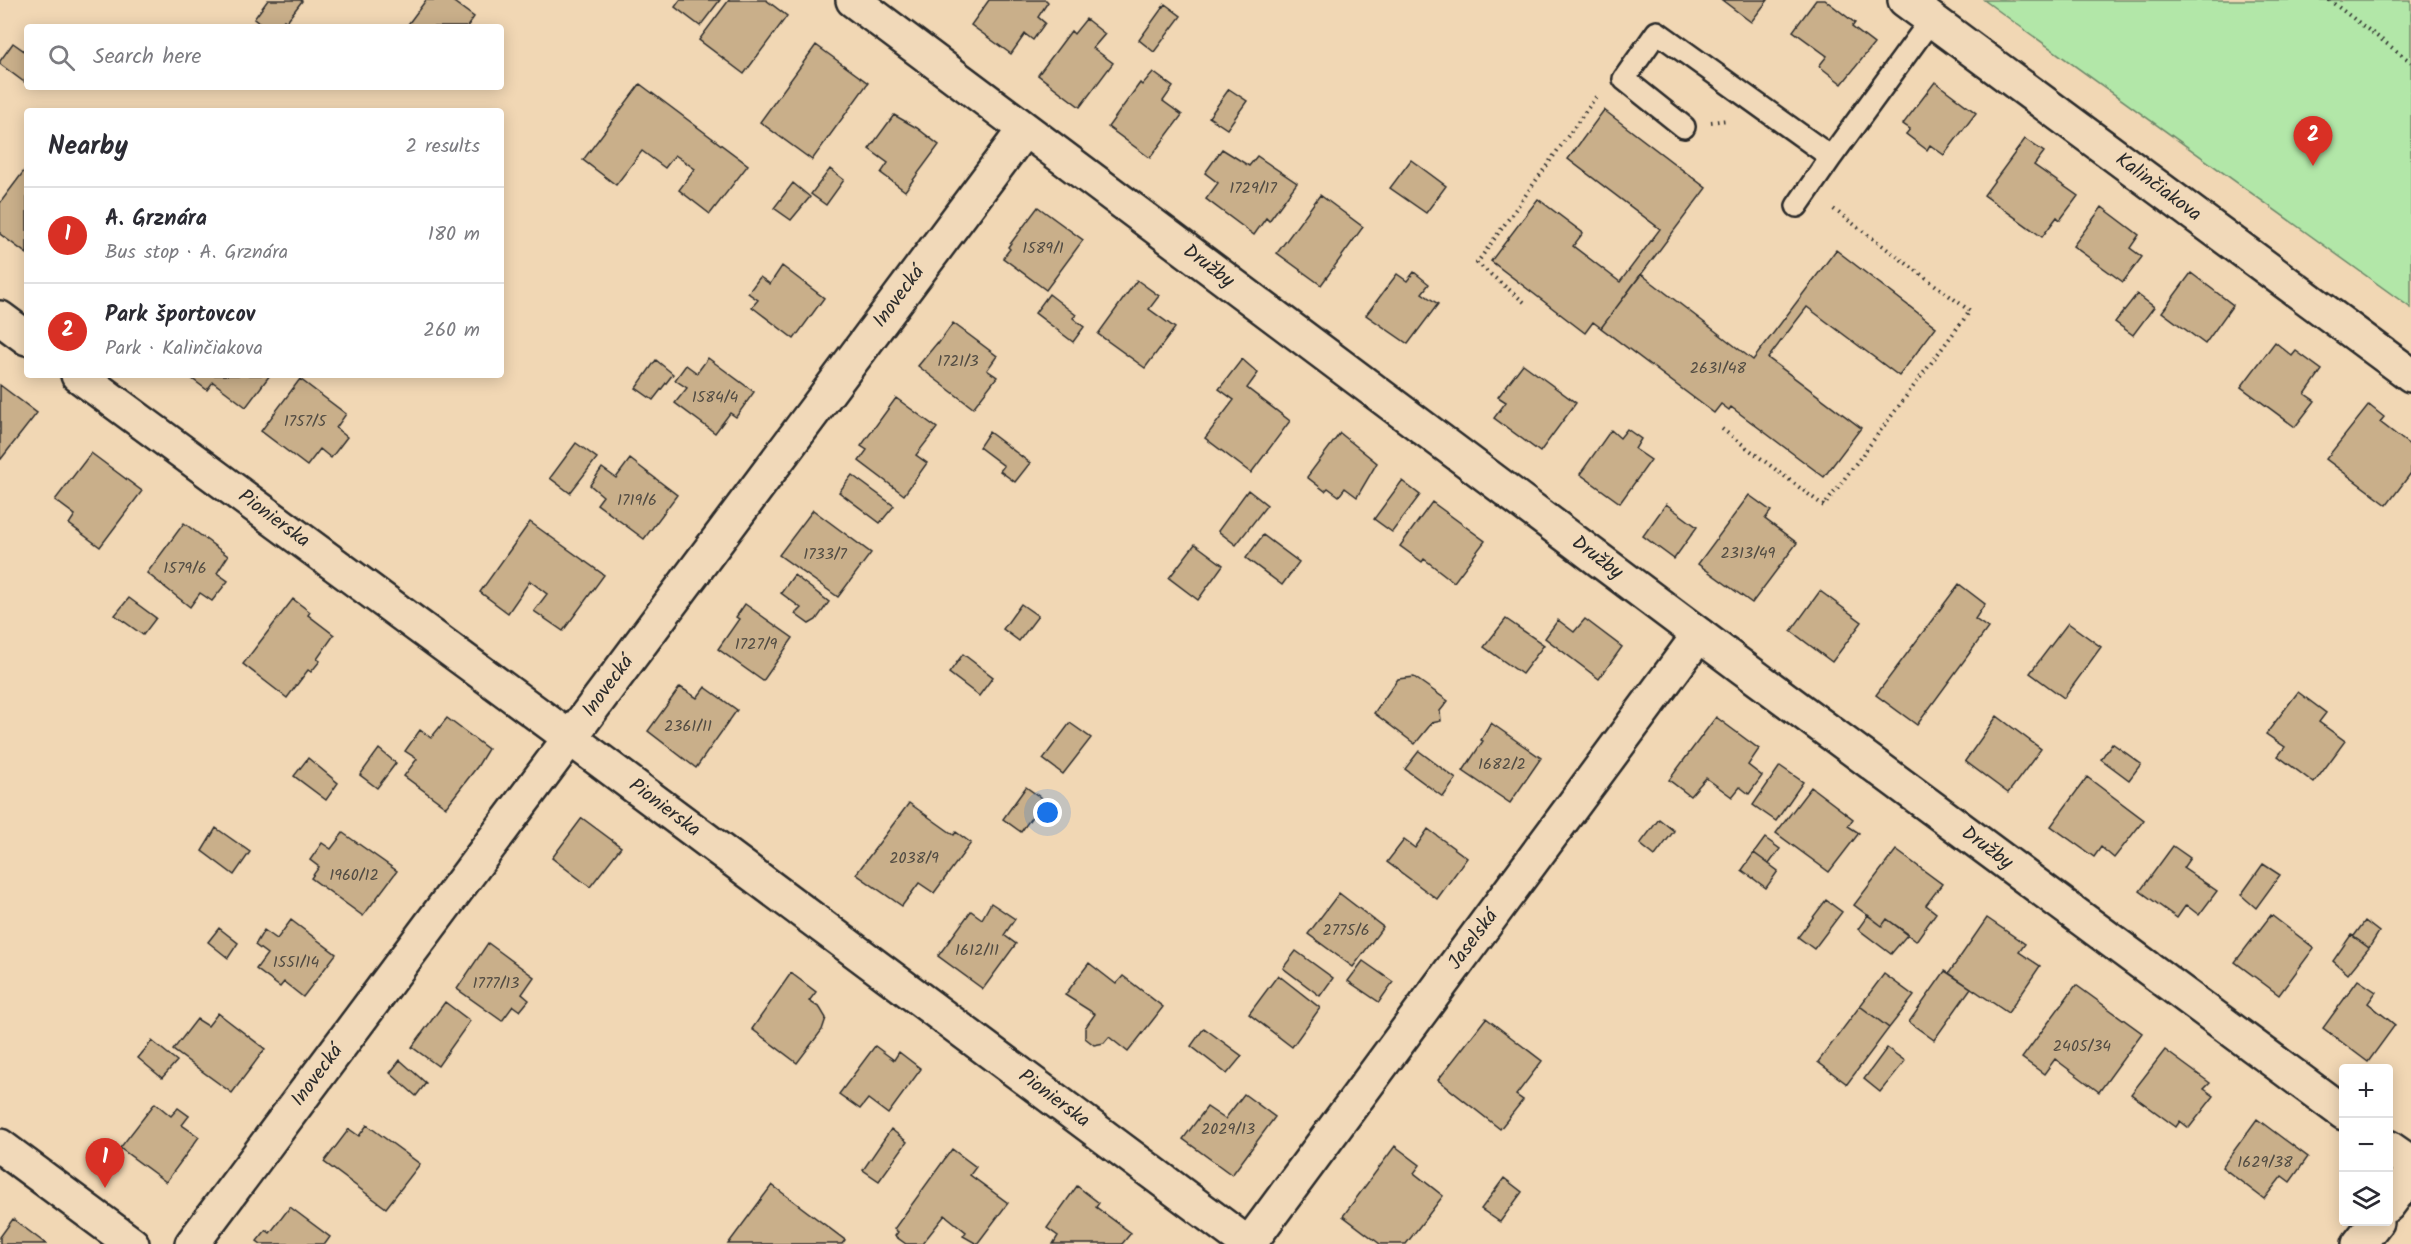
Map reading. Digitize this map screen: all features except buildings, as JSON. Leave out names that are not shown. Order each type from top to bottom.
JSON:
[{"type":"street","name":"Družby","points":[[853,0],[1700,635],[2339,1110]]},
{"type":"street","name":"Kalinčiakova","points":[[1905,0],[2411,375]]},
{"type":"street","name":"Inovecká","points":[[192,1244],[1024,130]]},
{"type":"street","points":[[0,318],[24,336]]},
{"type":"street","name":"Pionierska","points":[[82,378],[570,738],[1248,1244]]},
{"type":"street","name":"Jaselská","points":[[1248,1244],[1700,635]]},
{"type":"street","points":[[0,1146],[132,1244]]},
{"type":"street","points":[[2393,1150],[2411,1163]]},
{"type":"street","points":[[2393,1198],[2411,1174]]},
{"type":"street","points":[[2360,1244],[2373,1226]]},
{"type":"lane","points":[[1802,198],[1932,20]]},
{"type":"lane","points":[[1684,127],[1624,79],[1657,32],[1831,157]]},
{"type":"path","points":[[2329,0],[2411,62]]},
{"type":"path","points":[[1524,302],[1477,263],[1602,89],[1624,79]]},
{"type":"path","points":[[1722,429],[1824,506],[1970,311],[1802,198]]},
{"type":"green space","points":[[1984,0],[2411,0],[2411,308],[2018,25]]},
{"type":"place","name":"Park športovcov","points":[[2313,166]]},
{"type":"place","name":"A. Grznára","points":[[105,1188]]}]
